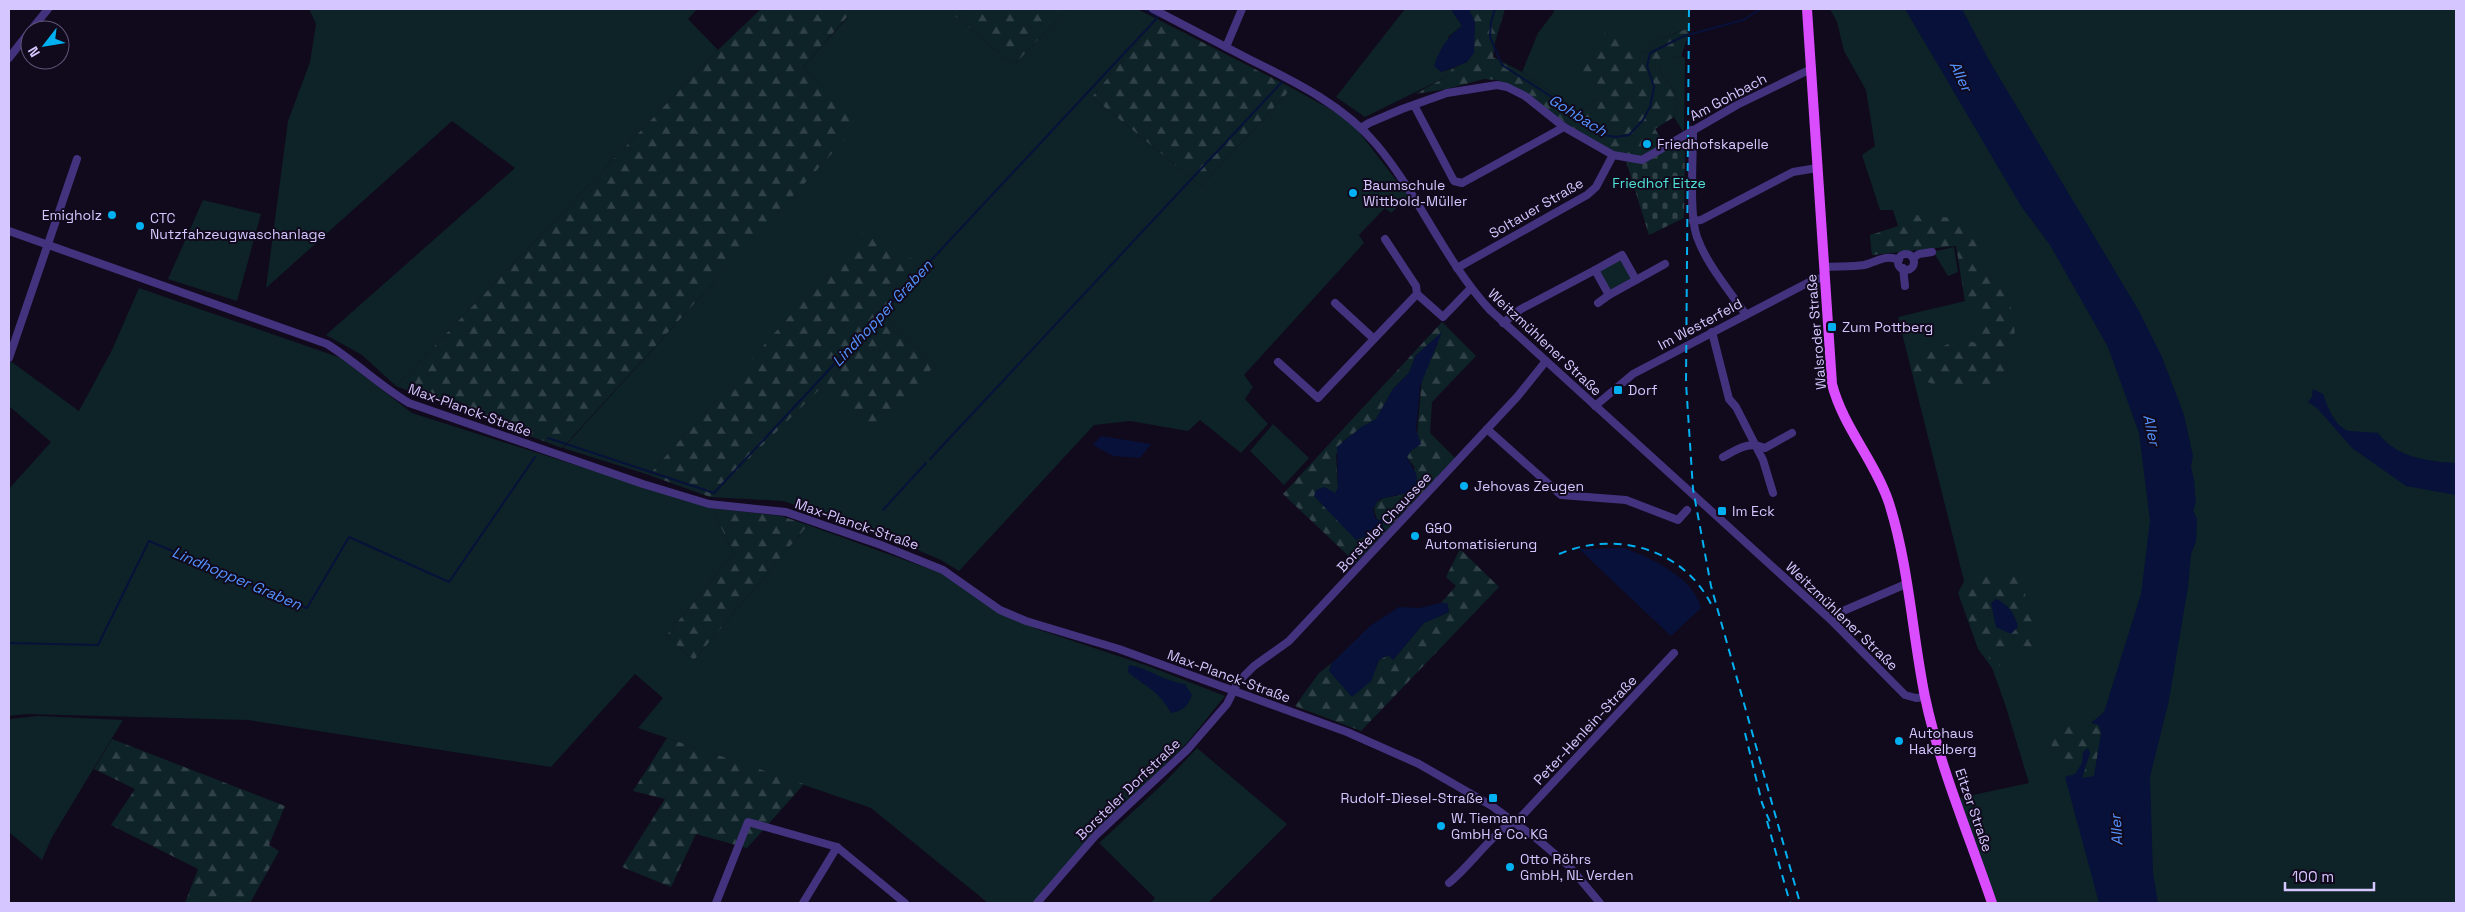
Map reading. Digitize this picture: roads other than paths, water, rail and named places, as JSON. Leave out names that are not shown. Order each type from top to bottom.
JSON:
[{"type":"main road","name":"Walsroder Straße","points":[[1807,9],[1832,384],[1836,402],[1878,477],[1888,502],[1898,536],[1925,697]]},
{"type":"main road","name":"Eitzer Straße","points":[[1925,697],[1936,742],[1992,903]]},
{"type":"street","points":[[39,20],[48,9]]},
{"type":"street","name":"Weitzmühlener Straße","points":[[1153,9],[1304,88],[1341,111],[1361,128],[1391,163],[1471,288],[1504,323],[1830,618],[1905,695],[1916,698],[1925,697]]},
{"type":"street","points":[[1226,47],[1242,9]]},
{"type":"street","points":[[9,58],[20,44]]},
{"type":"street","name":"Am Gohbach","points":[[1361,128],[1414,104],[1447,93],[1496,85],[1507,87],[1525,96],[1564,127],[1613,155],[1635,160],[1647,159],[1691,130],[1811,69]]},
{"type":"street","points":[[1414,104],[1454,181],[1462,182],[1564,127]]},
{"type":"street","points":[[1691,130],[1693,134],[1693,221],[1702,248],[1746,314]]},
{"type":"street","name":"Soltauer Straße","points":[[1457,268],[1587,195],[1596,187],[1613,155]]},
{"type":"street","points":[[9,358],[77,159]]},
{"type":"street","points":[[1693,221],[1701,220],[1792,172],[1817,168]]},
{"type":"street","name":"Max-Planck-Straße","points":[[9,231],[327,344],[346,356],[391,393],[409,403],[652,487],[709,504],[786,512],[872,541],[944,570],[1000,610],[1026,621],[1119,649],[1347,732],[1419,764],[1469,791],[1514,821],[1569,866],[1600,903]]},
{"type":"street","points":[[1385,239],[1416,286],[1417,294],[1443,317],[1471,288]]},
{"type":"street","points":[[1903,268],[1912,267],[1913,258],[1919,254],[1932,252]]},
{"type":"street","points":[[1899,260],[1904,254],[1913,258]]},
{"type":"street","points":[[1504,323],[1521,309],[1622,255],[1636,280]]},
{"type":"street","points":[[1824,272],[1866,264],[1878,258],[1893,258],[1899,260],[1903,268],[1905,286]]},
{"type":"street","points":[[1598,304],[1609,295],[1665,264]]},
{"type":"street","points":[[1595,270],[1609,295]]},
{"type":"street","name":"Im Westerfeld","points":[[1595,406],[1633,374],[1824,272]]},
{"type":"street","points":[[1278,362],[1318,398],[1417,294]]},
{"type":"street","points":[[1335,303],[1374,339]]},
{"type":"street","points":[[1712,332],[1729,400],[1755,444],[1773,493]]},
{"type":"street","name":"Borsteler Chaussee","points":[[1235,692],[1238,682],[1254,666],[1289,641],[1517,397],[1546,361]]},
{"type":"street","points":[[1487,429],[1561,495],[1626,500],[1678,520],[1687,510]]},
{"type":"street","points":[[1723,457],[1744,445],[1755,444],[1765,448],[1792,433]]},
{"type":"street","points":[[1830,618],[1906,584]]},
{"type":"street","name":"Peter-Henlein-Straße","points":[[1514,821],[1520,818],[1674,653]]},
{"type":"street","name":"Borsteler Dorfstraße","points":[[1038,903],[1096,835],[1188,749],[1235,692]]},
{"type":"street","points":[[1449,883],[1514,821]]},
{"type":"street","points":[[716,903],[748,822],[837,847],[904,903]]},
{"type":"street","points":[[803,903],[837,847]]},
{"type":"water","points":[[1451,9],[1469,9],[1475,22],[1474,53],[1467,62],[1441,72],[1434,66],[1439,54],[1452,34],[1462,26]]},
{"type":"water","name":"Aller","points":[[1905,9],[1962,9],[1990,62],[2139,311],[2162,357],[2184,415],[2193,456],[2191,467],[2196,503],[2193,510],[2197,519],[2196,542],[2191,554],[2188,587],[2169,700],[2150,777],[2153,873],[2158,903],[2099,903],[2065,777],[2075,774],[2082,763],[2083,752],[2088,748],[2090,753],[2082,778],[2094,776],[2101,733],[2099,725],[2091,723],[2104,712],[2141,594],[2150,521],[2139,433],[2108,347],[2050,245],[2021,206]]},
{"type":"water","points":[[1442,332],[1420,386],[1416,430],[1421,444],[1411,451],[1407,457],[1416,473],[1416,486],[1413,492],[1379,499],[1373,509],[1375,518],[1382,521],[1384,529],[1356,540],[1314,496],[1316,490],[1324,487],[1335,493],[1338,488],[1337,447],[1360,428],[1376,419],[1393,389],[1409,373],[1416,355]]},
{"type":"water","points":[[2313,389],[2323,394],[2336,422],[2345,429],[2378,433],[2394,448],[2413,457],[2456,463],[2456,495],[2406,486],[2352,448],[2317,408],[2308,402],[2312,397]]},
{"type":"water","points":[[1101,436],[1151,444],[1140,458],[1113,456],[1093,445]]},
{"type":"water","points":[[1624,548],[1670,570],[1697,597],[1701,608],[1671,636],[1579,549]]},
{"type":"water","points":[[1996,599],[2008,607],[2015,618],[2018,627],[2011,634],[1996,627],[1991,603]]},
{"type":"water","points":[[1447,603],[1449,612],[1424,623],[1393,660],[1388,655],[1379,660],[1371,681],[1352,697],[1329,671],[1332,663],[1370,626],[1399,607],[1419,608]]},
{"type":"water","points":[[1129,665],[1171,681],[1185,684],[1192,695],[1189,702],[1179,711],[1171,713],[1157,694],[1128,672]]},
{"type":"waterway","name":"Lindhopper Graben","points":[[548,438],[714,493],[1158,17],[1144,9]]},
{"type":"waterway","name":"Gohbach","points":[[1495,9],[1491,22],[1490,37],[1502,65],[1555,99],[1604,135],[1616,137],[1629,135],[1643,120],[1650,107],[1654,87],[1647,66],[1650,53],[1684,36],[1743,20],[1761,9]]},
{"type":"waterway","points":[[930,459],[1282,82]]},
{"type":"waterway","name":"Lindhopper Graben","points":[[9,643],[98,645],[149,541],[307,608],[349,537],[449,582],[535,457]]},
{"type":"waterway","points":[[883,510],[926,463]]},
{"type":"railway","points":[[1689,9],[1686,383],[1693,489],[1711,586],[1800,903]]},
{"type":"railway","points":[[1559,554],[1581,547],[1603,544],[1625,545],[1646,549],[1666,558],[1684,570],[1700,586],[1712,606]]},
{"type":"railway","points":[[1745,733],[1762,803],[1772,827]]},
{"type":"railway","points":[[1767,821],[1790,903]]},
{"type":"place","name":"Friedhofskapelle","points":[[1647,144]]},
{"type":"place","name":"Baumschule Wittbold-Müller","points":[[1353,193]]},
{"type":"place","name":"Emigholz","points":[[112,215]]},
{"type":"place","name":"CTC Nutzfahzeugwaschanlage","points":[[140,226]]},
{"type":"place","name":"Zum Pottberg","points":[[1832,327]]},
{"type":"place","name":"Dorf","points":[[1618,390]]},
{"type":"place","name":"Jehovas Zeugen","points":[[1464,486]]},
{"type":"place","name":"Im Eck","points":[[1722,511]]},
{"type":"place","name":"G&O Automatisierung","points":[[1415,536]]},
{"type":"place","name":"Autohaus Hakelberg","points":[[1899,741]]},
{"type":"place","name":"Rudolf-Diesel-Straße","points":[[1493,798]]},
{"type":"place","name":"W. Tiemann GmbH & Co. KG","points":[[1441,826]]},
{"type":"place","name":"Otto Röhrs GmbH, NL Verden","points":[[1510,867]]},
{"type":"park label","name":"Friedhof Eitze","points":[[1659,183]]}]
